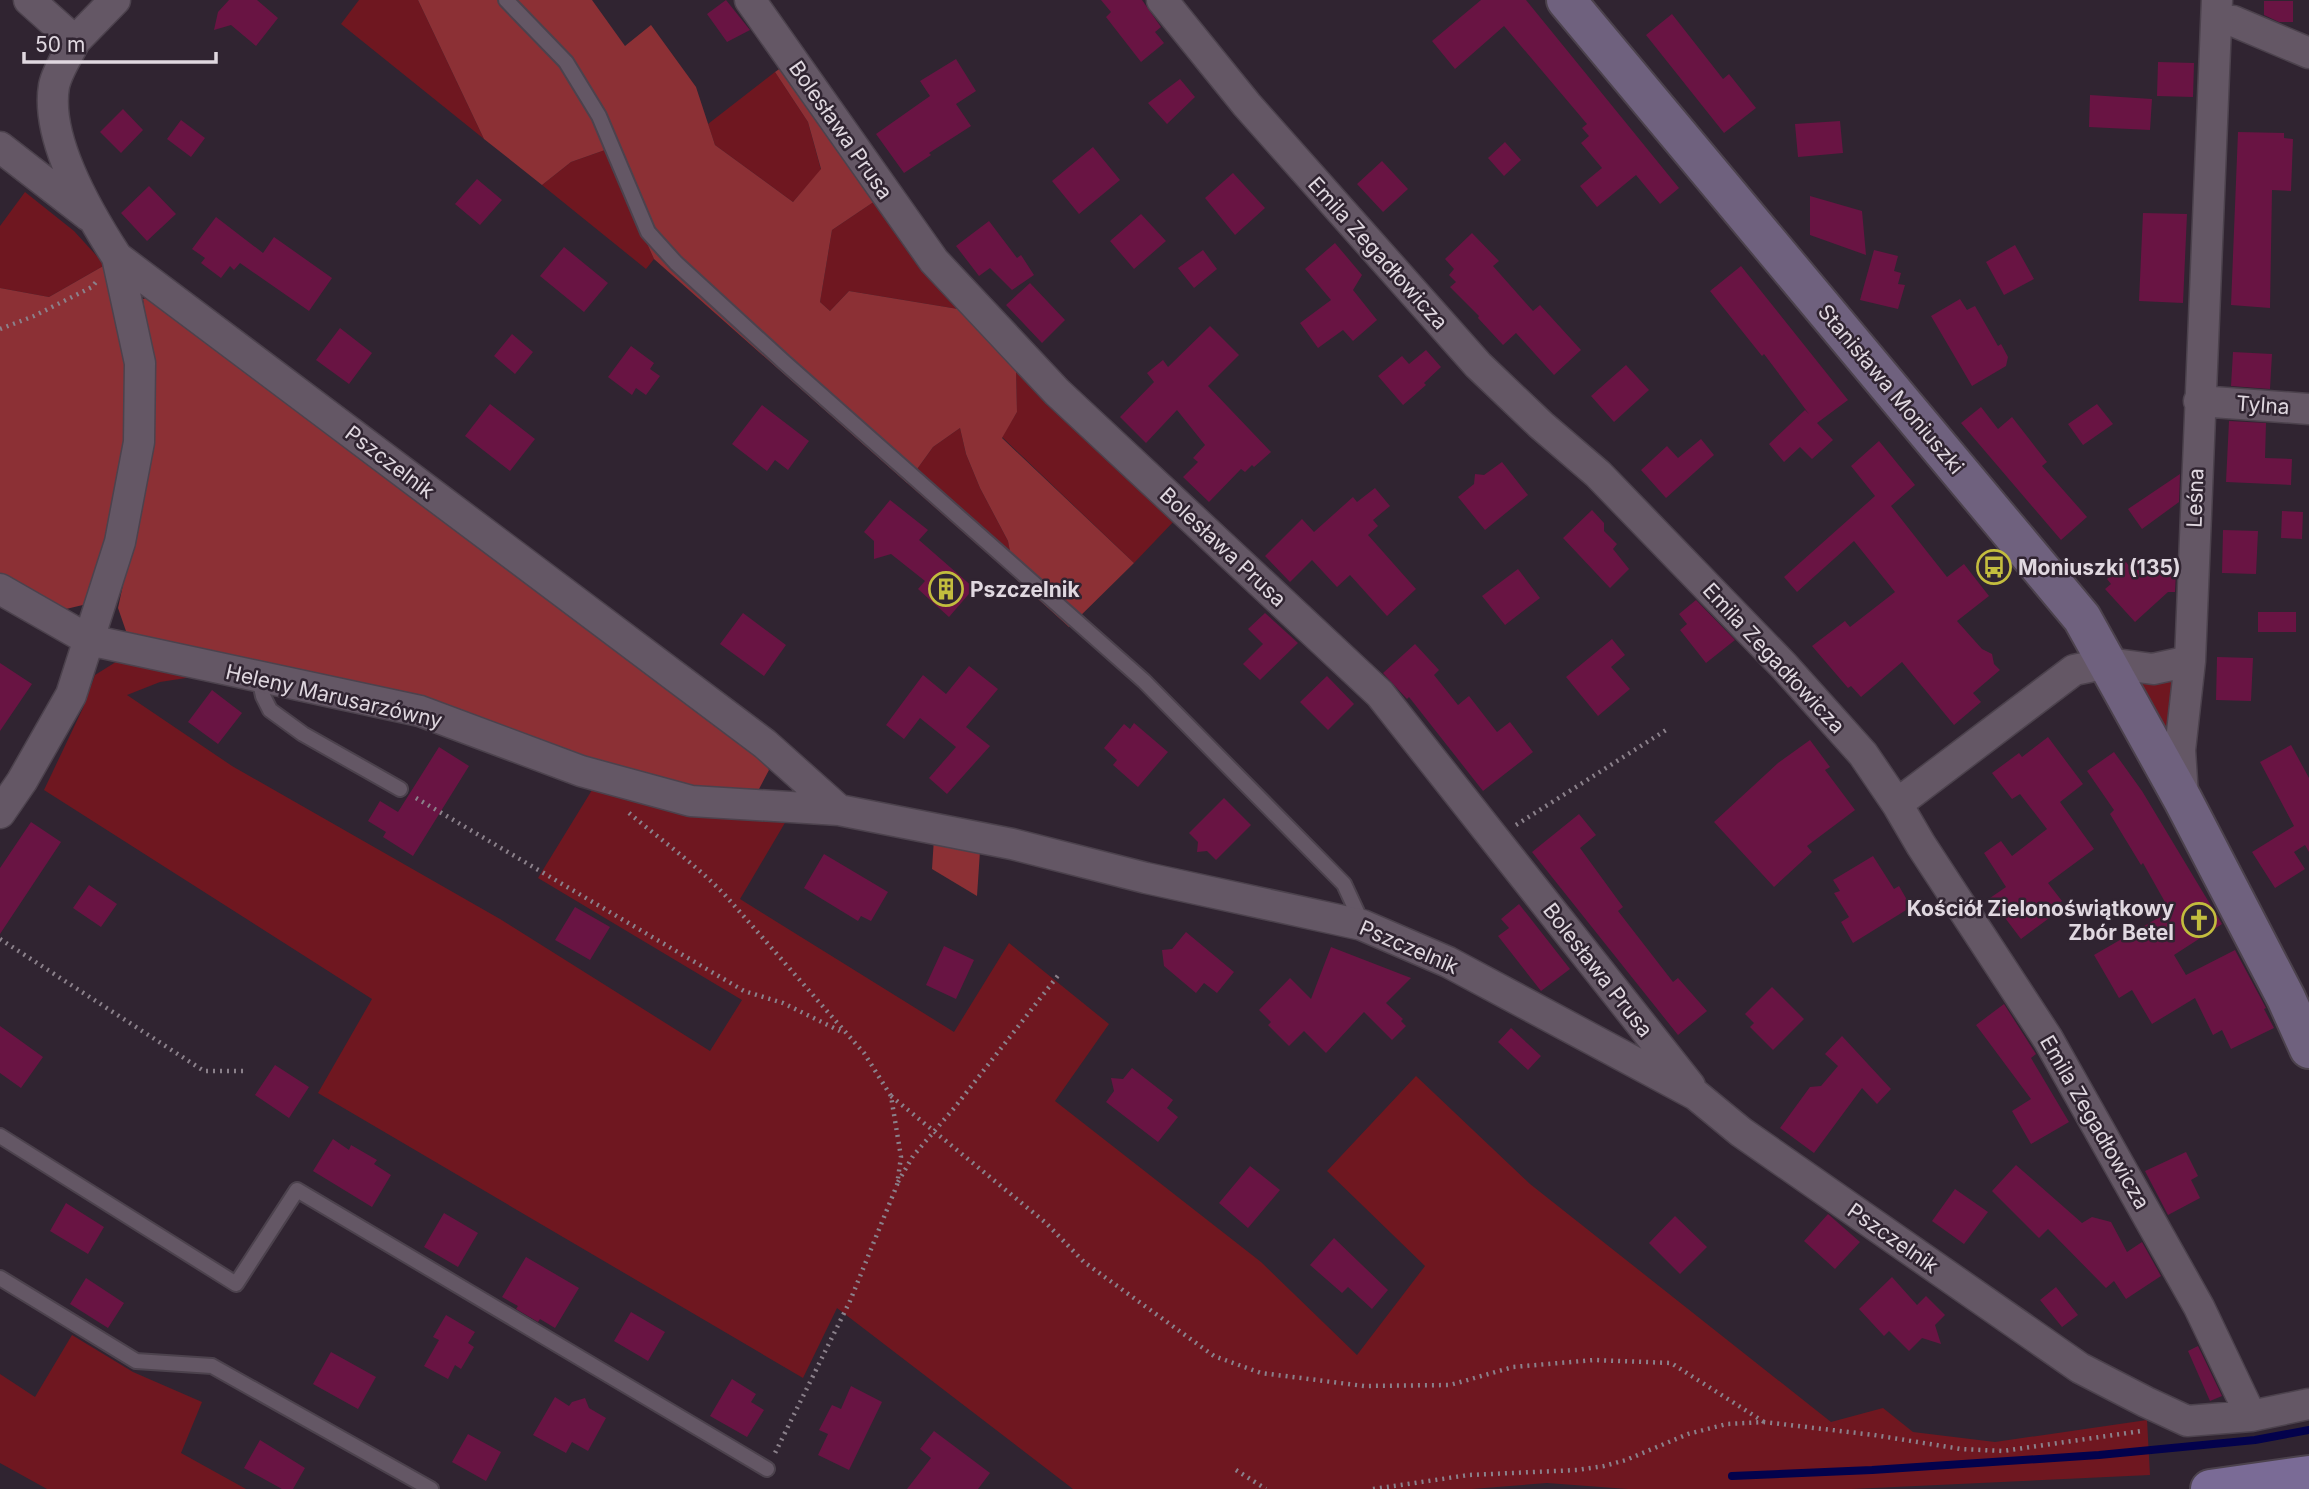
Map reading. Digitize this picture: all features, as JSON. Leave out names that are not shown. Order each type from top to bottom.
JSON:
[{"type":"main road","points":[[2210,1489],[2309,1475]]},
{"type":"street","points":[[29,0],[75,41]]},
{"type":"street","name":"Pszczelnik","points":[[115,0],[75,41],[54,83],[52,108],[57,131],[75,181],[92,218],[117,257],[765,744],[839,810],[1013,844],[1146,878],[1362,925],[1448,962],[1696,1095],[1741,1132],[2080,1368],[2187,1422]]},
{"type":"street","name":"Bolesława Prusa","points":[[750,0],[934,261],[1057,392],[1380,694],[1696,1095]]},
{"type":"street","name":"Emila Zegadłowicza","points":[[1162,0],[1247,105],[1478,365],[1598,474],[1784,666],[1863,754],[2048,1039],[2199,1307],[2251,1416]]},
{"type":"street","name":"Stanisława Moniuszki","points":[[1566,0],[2082,618],[2183,800]]},
{"type":"street","points":[[2217,10],[2233,21],[2309,53]]},
{"type":"street","name":"Leśna","points":[[2217,10],[2208,402],[2190,661],[2180,750],[2183,800],[2309,1049]]},
{"type":"street","points":[[0,147],[92,218]]},
{"type":"street","points":[[0,813],[71,695],[120,542],[138,442],[140,363],[117,257]]},
{"type":"street","name":"Tylna","points":[[2208,402],[2309,409]]},
{"type":"street","name":"Heleny Marusarzówny","points":[[0,589],[89,640],[420,711],[582,771],[691,801],[839,810]]},
{"type":"street","points":[[1897,804],[2074,670],[2108,663],[2153,669],[2190,661]]},
{"type":"street","points":[[2187,1422],[2251,1416],[2309,1404]]},
{"type":"lane","points":[[506,0],[566,62],[599,116],[648,232],[676,263],[1144,681],[1344,884],[1362,925]]},
{"type":"lane","points":[[259,678],[270,710],[303,734],[400,789]]},
{"type":"lane","points":[[0,1136],[236,1284],[297,1190],[767,1469]]},
{"type":"lane","points":[[0,1279],[136,1361],[212,1366],[431,1489]]},
{"type":"path","points":[[0,329],[34,316],[92,287],[117,257]]},
{"type":"path","points":[[1494,838],[1667,730]]},
{"type":"path","points":[[400,789],[744,991],[783,1003],[844,1032]]},
{"type":"path","points":[[620,804],[667,846],[705,874],[864,1054],[891,1096],[1045,1223],[1084,1262],[1214,1356],[1261,1373],[1364,1386],[1450,1385],[1513,1367],[1594,1360],[1671,1363],[1764,1422]]},
{"type":"path","points":[[0,939],[204,1071],[244,1071]]},
{"type":"path","points":[[767,1469],[850,1301],[897,1185],[913,1156],[1060,973]]},
{"type":"path","points":[[891,1096],[901,1157],[897,1185]]},
{"type":"path","points":[[1373,1489],[1469,1475],[1577,1470],[1604,1466],[1626,1460],[1707,1427],[1764,1422],[1961,1449],[2003,1451],[2158,1429],[2187,1422]]},
{"type":"path","points":[[1236,1470],[1266,1489]]},
{"type":"shaded area","points":[[359,0],[418,0],[484,139],[341,24]]},
{"type":"shaded area","points":[[418,0],[592,0],[625,46],[651,25],[696,87],[715,145],[793,202],[821,169],[808,122],[775,72],[788,63],[875,201],[832,230],[820,302],[830,311],[849,291],[958,309],[994,342],[1016,369],[1017,412],[1002,438],[1134,563],[1069,627],[1015,578],[1008,541],[980,488],[966,454],[960,428],[933,447],[907,483],[654,259],[605,150],[571,162],[542,185],[484,139]]},
{"type":"shaded area","points":[[775,72],[808,122],[821,170],[793,202],[715,145],[708,124]]},
{"type":"shaded area","points":[[605,150],[654,259],[646,269],[542,185],[571,162]]},
{"type":"shaded area","points":[[25,192],[74,231],[105,265],[49,297],[0,288],[0,226]]},
{"type":"shaded area","points":[[875,201],[958,309],[849,291],[830,311],[820,302],[832,230]]},
{"type":"shaded area","points":[[105,265],[128,363],[127,444],[109,541],[87,604],[66,609],[0,573],[0,288],[49,297]]},
{"type":"shaded area","points":[[151,297],[758,752],[769,770],[759,789],[685,788],[127,634],[118,608],[132,543],[151,358],[143,299]]},
{"type":"shaded area","points":[[1016,369],[1175,520],[1134,563],[1002,437],[1017,412]]},
{"type":"shaded area","points":[[960,428],[966,454],[980,488],[1008,541],[1015,578],[907,483],[933,447]]},
{"type":"shaded area","points":[[119,660],[199,676],[160,682],[127,695],[232,766],[500,919],[710,1051],[742,1000],[538,878],[592,790],[688,813],[786,821],[740,899],[954,1032],[1009,943],[1109,1024],[1055,1101],[1261,1262],[1357,1355],[1425,1266],[1327,1171],[1416,1076],[1530,1184],[1831,1422],[1883,1408],[1913,1432],[1995,1442],[2147,1420],[2150,1475],[1852,1489],[1628,1489],[1547,1483],[1472,1489],[1073,1489],[837,1308],[803,1378],[318,1093],[372,999],[44,790],[83,708],[95,675]]},
{"type":"shaded area","points":[[2171,675],[2176,684],[2169,733],[2162,733],[2137,680]]},
{"type":"shaded area","points":[[934,838],[980,851],[977,896],[932,869]]},
{"type":"shaded area","points":[[72,1335],[133,1372],[202,1402],[181,1453],[246,1489],[47,1489],[0,1463],[0,1374],[35,1397]]},
{"type":"building","points":[[229,0],[257,0],[278,18],[256,46],[231,25],[214,30],[218,12]]},
{"type":"building","points":[[726,0],[750,30],[727,42],[707,14]]},
{"type":"building","points":[[1101,0],[1142,0],[1161,27],[1155,32],[1164,43],[1141,62],[1106,17],[1111,12]]},
{"type":"building","points":[[1481,0],[1526,0],[1679,188],[1660,204],[1636,175],[1597,207],[1580,186],[1602,168],[1581,143],[1589,136],[1582,128],[1587,124],[1504,26],[1455,69],[1432,41]]},
{"type":"building","points":[[2264,1],[2293,1],[2293,22],[2279,22],[2264,15]]},
{"type":"building","points":[[1672,14],[1723,79],[1729,74],[1756,108],[1724,133],[1646,35]]},
{"type":"building","points":[[956,59],[976,91],[956,104],[971,126],[904,173],[876,134],[930,96],[920,81]]},
{"type":"building","points":[[2158,62],[2194,63],[2193,97],[2157,96]]},
{"type":"building","points":[[1180,79],[1195,97],[1167,124],[1148,103]]},
{"type":"building","points":[[2090,95],[2152,99],[2150,130],[2089,127]]},
{"type":"building","points":[[123,109],[143,130],[121,153],[100,132]]},
{"type":"building","points":[[181,120],[205,138],[191,157],[167,139]]},
{"type":"building","points":[[1840,121],[1843,153],[1798,157],[1795,124]]},
{"type":"building","points":[[2238,132],[2284,133],[2284,138],[2293,139],[2291,191],[2272,190],[2270,308],[2231,305]]},
{"type":"building","points":[[1505,142],[1521,160],[1504,176],[1488,158]]},
{"type":"building","points":[[1093,147],[1120,180],[1079,214],[1052,181]]},
{"type":"building","points":[[1382,161],[1408,189],[1383,212],[1357,184]]},
{"type":"building","points":[[1233,173],[1265,208],[1235,235],[1205,198]]},
{"type":"building","points":[[477,179],[502,200],[480,225],[455,204]]},
{"type":"building","points":[[149,186],[176,214],[147,241],[121,213]]},
{"type":"building","points":[[1810,196],[1862,211],[1866,255],[1810,235]]},
{"type":"building","points":[[2143,213],[2187,214],[2183,303],[2139,301]]},
{"type":"building","points":[[1141,214],[1166,241],[1134,269],[1110,241]]},
{"type":"building","points":[[216,217],[263,253],[274,237],[332,278],[309,311],[240,263],[234,270],[230,266],[221,278],[201,263],[205,258],[192,249]]},
{"type":"building","points":[[989,221],[1017,258],[1021,255],[1034,275],[1012,290],[990,268],[979,276],[956,246]]},
{"type":"building","points":[[1472,233],[1499,261],[1493,266],[1533,311],[1540,305],[1581,350],[1554,375],[1516,333],[1503,345],[1450,287],[1456,282],[1449,275],[1454,269],[1445,259]]},
{"type":"building","points":[[1335,243],[1362,275],[1353,290],[1377,320],[1353,341],[1343,330],[1318,348],[1300,323],[1331,300],[1305,269]]},
{"type":"building","points":[[2015,245],[2034,279],[2004,295],[1986,262]]},
{"type":"building","points":[[564,247],[608,283],[584,312],[540,276]]},
{"type":"building","points":[[1203,250],[1217,269],[1194,288],[1178,268]]},
{"type":"building","points":[[1874,250],[1898,256],[1894,271],[1901,273],[1898,284],[1905,285],[1898,309],[1860,300]]},
{"type":"building","points":[[1741,266],[1848,400],[1817,423],[1833,440],[1812,459],[1800,447],[1784,462],[1769,444],[1805,410],[1809,414],[1764,354],[1762,356],[1710,291]]},
{"type":"building","points":[[1030,283],[1065,320],[1042,343],[1006,305]]},
{"type":"building","points":[[1960,299],[1967,310],[1975,306],[1998,346],[2001,344],[2008,357],[2006,366],[1972,386],[1931,316]]},
{"type":"building","points":[[1210,326],[1239,355],[1208,386],[1271,452],[1254,467],[1252,465],[1245,472],[1241,469],[1209,502],[1183,477],[1198,462],[1193,458],[1205,445],[1177,410],[1146,443],[1120,417],[1154,382],[1147,373],[1163,360],[1168,367]]},
{"type":"building","points":[[340,328],[372,353],[349,384],[316,360]]},
{"type":"building","points":[[512,334],[533,352],[515,374],[494,356]]},
{"type":"building","points":[[631,346],[654,363],[650,369],[660,376],[646,395],[636,388],[632,395],[608,377]]},
{"type":"building","points":[[1426,350],[1441,367],[1424,383],[1426,385],[1403,405],[1378,376],[1402,356],[1409,364]]},
{"type":"building","points":[[2233,352],[2272,354],[2270,389],[2231,386]]},
{"type":"building","points":[[1626,365],[1649,390],[1614,422],[1591,396]]},
{"type":"building","points":[[490,404],[535,439],[510,471],[465,436]]},
{"type":"building","points":[[2097,404],[2113,424],[2083,445],[2068,424]]},
{"type":"building","points":[[762,405],[809,441],[788,470],[775,460],[767,471],[732,444]]},
{"type":"building","points":[[1981,407],[1998,429],[2012,417],[2047,462],[2042,466],[2087,517],[2061,540],[1961,423]]},
{"type":"building","points":[[2229,421],[2266,423],[2265,458],[2292,459],[2291,485],[2226,482]]},
{"type":"building","points":[[1701,439],[1714,455],[1666,498],[1641,470],[1667,446],[1678,458]]},
{"type":"building","points":[[1879,441],[1915,485],[1891,506],[1947,577],[1964,564],[1989,596],[1957,621],[1982,649],[1992,654],[1994,664],[2000,670],[1973,693],[1981,702],[1954,725],[1902,662],[1861,697],[1851,686],[1848,688],[1812,646],[1845,621],[1850,627],[1895,592],[1854,541],[1797,592],[1784,577],[1875,496],[1851,466]]},
{"type":"building","points":[[1502,462],[1528,495],[1485,530],[1458,497],[1474,484],[1475,474],[1484,475]]},
{"type":"building","points":[[2180,474],[2179,502],[2142,529],[2128,509]]},
{"type":"building","points":[[1375,488],[1390,506],[1373,520],[1378,526],[1368,535],[1416,589],[1387,616],[1350,575],[1337,587],[1312,560],[1290,582],[1265,556],[1302,519],[1314,532],[1353,497],[1357,502]]},
{"type":"building","points":[[890,500],[928,530],[919,540],[974,588],[949,617],[918,589],[925,581],[891,554],[874,559],[874,541],[864,532]]},
{"type":"building","points":[[1592,510],[1604,523],[1604,531],[1617,544],[1613,549],[1629,569],[1610,588],[1563,538]]},
{"type":"building","points":[[2282,511],[2303,512],[2302,539],[2281,538]]},
{"type":"building","points":[[2223,530],[2258,531],[2256,574],[2222,573]]},
{"type":"building","points":[[2126,562],[2134,573],[2137,570],[2176,572],[2175,592],[2168,592],[2135,622],[2105,589],[2111,584],[2107,579]]},
{"type":"building","points":[[1518,569],[1540,598],[1505,625],[1482,596]]},
{"type":"building","points":[[1696,600],[1735,640],[1706,663],[1680,630],[1687,624],[1679,614]]},
{"type":"building","points":[[2258,612],[2296,612],[2296,632],[2258,632]]},
{"type":"building","points":[[743,613],[786,645],[764,676],[720,644]]},
{"type":"building","points":[[1265,613],[1298,643],[1260,680],[1243,664],[1263,644],[1248,629]]},
{"type":"building","points":[[1612,639],[1625,655],[1611,667],[1630,689],[1598,716],[1566,677]]},
{"type":"building","points":[[1415,644],[1439,670],[1434,675],[1458,705],[1469,696],[1497,732],[1510,722],[1533,752],[1483,791],[1409,697],[1407,699],[1383,673]]},
{"type":"building","points":[[2217,657],[2253,658],[2251,701],[2216,700]]},
{"type":"building","points":[[0,663],[32,684],[0,731]]},
{"type":"building","points":[[969,666],[998,689],[966,727],[990,746],[947,794],[929,778],[956,747],[920,718],[904,739],[886,725],[923,675],[946,694]]},
{"type":"building","points":[[1327,676],[1354,704],[1328,730],[1300,702]]},
{"type":"building","points":[[212,690],[242,713],[218,744],[188,722]]},
{"type":"building","points":[[1134,723],[1168,752],[1138,787],[1113,765],[1117,760],[1104,748],[1124,724],[1130,729]]},
{"type":"building","points":[[2048,737],[2083,784],[2060,802],[2094,849],[2048,883],[2062,901],[2052,909],[2056,913],[2021,939],[1990,898],[2006,887],[1984,853],[2001,841],[2012,856],[2047,829],[2020,794],[2012,799],[1992,773],[2019,753],[2022,757]]},
{"type":"building","points":[[1810,740],[1830,767],[1825,770],[1855,810],[1807,846],[1812,852],[1774,887],[1714,822],[1778,763]]},
{"type":"building","points":[[2291,745],[2309,778],[2309,852],[2305,845],[2294,852],[2305,869],[2275,888],[2252,852],[2294,826],[2260,762]]},
{"type":"building","points":[[439,747],[469,766],[413,856],[383,837],[386,832],[368,821],[380,801],[398,812]]},
{"type":"building","points":[[2114,752],[2142,791],[2222,924],[2174,955],[2186,975],[2235,950],[2274,1028],[2231,1049],[2222,1030],[2213,1035],[2195,998],[2152,1024],[2132,990],[2119,998],[2094,955],[2170,911],[2143,863],[2141,865],[2110,814],[2114,810],[2087,771]]},
{"type":"building","points":[[1224,798],[1251,825],[1216,860],[1207,851],[1197,852],[1198,842],[1189,833]]},
{"type":"building","points":[[1579,814],[1596,835],[1580,848],[1623,907],[1618,911],[1673,982],[1678,978],[1707,1011],[1678,1035],[1532,852]]},
{"type":"building","points":[[31,822],[61,842],[0,934],[0,868]]},
{"type":"building","points":[[824,854],[888,892],[871,921],[861,916],[858,921],[804,888]]},
{"type":"building","points":[[1873,856],[1894,889],[1899,886],[1911,907],[1853,943],[1841,922],[1849,917],[1834,893],[1840,891],[1833,880]]},
{"type":"building","points":[[89,885],[117,904],[101,927],[73,908]]},
{"type":"building","points":[[1519,904],[1570,969],[1541,991],[1498,936],[1509,928],[1501,919]]},
{"type":"building","points":[[575,907],[610,927],[590,960],[555,940]]},
{"type":"building","points":[[1186,932],[1234,972],[1217,993],[1204,983],[1196,993],[1164,966],[1162,950],[1172,949]]},
{"type":"building","points":[[944,946],[974,960],[956,999],[926,985]]},
{"type":"building","points":[[1331,947],[1411,978],[1386,1003],[1403,1019],[1401,1021],[1406,1026],[1392,1040],[1364,1012],[1326,1053],[1304,1031],[1289,1046],[1268,1025],[1271,1022],[1259,1010],[1290,978],[1311,999]]},
{"type":"building","points":[[1772,987],[1804,1019],[1773,1050],[1750,1027],[1754,1023],[1745,1014]]},
{"type":"building","points":[[2004,1004],[2036,1054],[2031,1058],[2069,1122],[2031,1144],[2012,1111],[2031,1099],[1976,1025]]},
{"type":"building","points":[[0,1026],[43,1057],[21,1088],[0,1073]]},
{"type":"building","points":[[1511,1028],[1541,1056],[1528,1070],[1498,1042]]},
{"type":"building","points":[[1842,1036],[1891,1089],[1877,1104],[1862,1088],[1814,1153],[1780,1128],[1810,1087],[1821,1086],[1838,1066],[1825,1054]]},
{"type":"building","points":[[275,1065],[309,1087],[289,1118],[255,1095]]},
{"type":"building","points":[[1132,1068],[1173,1100],[1167,1108],[1178,1117],[1158,1142],[1106,1102],[1114,1091],[1111,1078],[1123,1079]]},
{"type":"building","points":[[333,1139],[349,1150],[351,1145],[377,1160],[374,1164],[391,1175],[372,1207],[313,1171]]},
{"type":"building","points":[[2186,1152],[2198,1176],[2191,1180],[2200,1198],[2168,1215],[2145,1171]]},
{"type":"building","points":[[2016,1165],[2082,1223],[2092,1217],[2111,1222],[2127,1252],[2142,1242],[2161,1276],[2126,1299],[2114,1281],[2106,1288],[2048,1229],[2039,1238],[1992,1191]]},
{"type":"building","points":[[1250,1166],[1280,1190],[1248,1228],[1219,1203]]},
{"type":"building","points":[[1955,1189],[1988,1212],[1964,1244],[1932,1221]]},
{"type":"building","points":[[66,1203],[104,1227],[88,1254],[50,1231]]},
{"type":"building","points":[[444,1213],[478,1233],[458,1267],[424,1247]]},
{"type":"building","points":[[1828,1214],[1860,1242],[1835,1269],[1804,1241]]},
{"type":"building","points":[[1675,1216],[1707,1247],[1680,1274],[1649,1243]]},
{"type":"building","points":[[1334,1238],[1388,1290],[1372,1309],[1348,1287],[1342,1293],[1310,1265]]},
{"type":"building","points":[[526,1257],[579,1288],[555,1328],[540,1319],[538,1322],[502,1297]]},
{"type":"building","points":[[1892,1277],[1917,1305],[1926,1296],[1945,1315],[1935,1325],[1941,1344],[1922,1338],[1909,1351],[1889,1331],[1884,1336],[1859,1309]]},
{"type":"building","points":[[86,1278],[124,1303],[108,1328],[70,1304]]},
{"type":"building","points":[[2056,1287],[2078,1315],[2062,1327],[2040,1300]]},
{"type":"building","points":[[631,1312],[665,1332],[648,1361],[614,1341]]},
{"type":"building","points":[[446,1315],[475,1332],[468,1343],[474,1347],[461,1369],[455,1365],[448,1379],[424,1366],[439,1340],[433,1337]]},
{"type":"building","points":[[2198,1346],[2222,1396],[2210,1401],[2188,1351]]},
{"type":"building","points":[[331,1352],[376,1377],[358,1409],[313,1384]]},
{"type":"building","points":[[732,1379],[756,1394],[751,1402],[764,1410],[747,1437],[710,1416]]},
{"type":"building","points":[[851,1386],[882,1402],[849,1470],[818,1455],[828,1434],[819,1430],[832,1405],[841,1409]]},
{"type":"building","points":[[555,1397],[569,1406],[572,1402],[585,1398],[589,1408],[606,1418],[588,1451],[572,1442],[566,1453],[533,1435]]},
{"type":"building","points":[[934,1431],[990,1473],[978,1489],[907,1489],[931,1458],[920,1449]]},
{"type":"building","points":[[468,1434],[501,1452],[486,1481],[452,1462]]},
{"type":"building","points":[[260,1440],[305,1468],[293,1489],[282,1489],[244,1468]]},
{"type":"waterway","points":[[1732,1476],[2099,1455],[2255,1440],[2309,1430]]},
{"type":"place","name":"Moniuszki (135)","points":[[1994,567]]},
{"type":"place","name":"Pszczelnik","points":[[946,589]]},
{"type":"place","name":"Kościół Zielonoświątkowy Zbór Betel","points":[[2199,920]]}]
